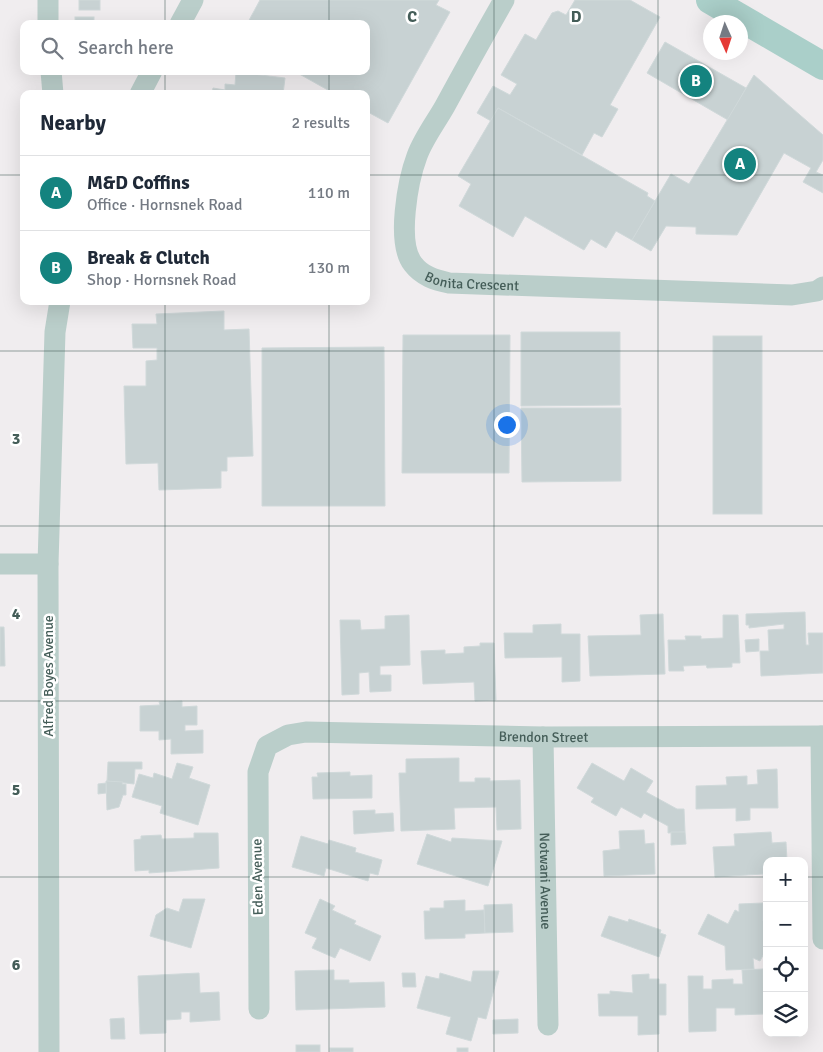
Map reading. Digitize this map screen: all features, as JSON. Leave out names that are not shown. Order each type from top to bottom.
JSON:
[{"type":"main road","points":[[710,0],[823,66]]},
{"type":"street","points":[[48,0],[48,20]]},
{"type":"street","points":[[182,20],[193,0]]},
{"type":"street","name":"Bonita Crescent","points":[[504,0],[417,155],[409,184],[405,234],[408,254],[412,263],[421,272],[434,280],[449,283],[792,295],[817,291],[823,288]]},
{"type":"street","points":[[51,75],[53,90]]},
{"type":"street","points":[[142,90],[150,75]]},
{"type":"street","name":"Alfred Boyes Avenue","points":[[49,1052],[48,564],[55,332],[59,305]]},
{"type":"street","points":[[0,564],[48,564]]},
{"type":"street","name":"Brendon Street","points":[[267,746],[288,735],[306,732],[543,737],[822,736]]},
{"type":"street","points":[[822,736],[823,939]]},
{"type":"street","name":"Notwani Avenue","points":[[543,737],[548,1025]]},
{"type":"street","name":"Eden Avenue","points":[[259,1009],[256,790],[258,772],[267,746]]},
{"type":"building","points":[[79,0],[100,0],[100,10],[79,10]]},
{"type":"building","points":[[260,0],[439,0],[436,5],[450,12],[388,123],[370,113],[370,90],[328,90],[301,75],[370,75],[370,20],[249,20]]},
{"type":"building","points":[[575,0],[630,0],[660,17],[610,105],[618,109],[602,137],[594,133],[582,155],[498,108],[491,121],[477,113],[493,86],[510,95],[517,84],[501,75],[525,34],[536,40],[552,13],[558,11],[566,15]]},
{"type":"building","points":[[75,17],[94,17],[94,20],[75,20]]},
{"type":"building","points":[[665,42],[746,88],[728,120],[647,73]]},
{"type":"building","points":[[236,75],[260,75],[285,78],[284,90],[225,90],[225,84],[235,85]]},
{"type":"building","points":[[754,75],[823,135],[823,160],[816,172],[823,175],[823,193],[803,182],[811,168],[784,153],[737,235],[696,234],[696,227],[666,226],[651,251],[632,240],[671,174],[689,184]]},
{"type":"building","points":[[498,108],[648,193],[647,196],[655,201],[632,240],[616,231],[606,248],[591,239],[584,250],[525,216],[513,237],[459,206],[471,184],[458,176]]},
{"type":"building","points":[[224,311],[224,330],[249,329],[253,456],[227,457],[227,471],[221,471],[221,488],[159,490],[158,463],[126,464],[124,386],[146,386],[146,361],[157,360],[157,348],[133,348],[132,324],[157,324],[156,314]]},
{"type":"building","points":[[521,332],[620,332],[620,405],[521,406]]},
{"type":"building","points":[[403,335],[510,335],[509,473],[402,473]]},
{"type":"building","points":[[713,336],[762,336],[762,514],[713,514]]},
{"type":"building","points":[[384,347],[385,506],[262,506],[262,348]]},
{"type":"building","points":[[521,408],[621,408],[621,481],[522,482]]},
{"type":"building","points":[[805,612],[806,645],[809,645],[808,633],[823,633],[823,673],[761,676],[760,651],[769,651],[768,630],[784,629],[784,624],[749,628],[749,625],[746,625],[746,614]]},
{"type":"building","points":[[663,614],[665,674],[590,676],[588,636],[641,635],[640,615]]},
{"type":"building","points":[[409,615],[410,665],[380,666],[380,675],[391,675],[391,691],[370,692],[369,672],[359,673],[359,694],[342,695],[340,620],[360,620],[361,630],[385,629],[385,616]]},
{"type":"building","points":[[723,615],[738,615],[740,663],[732,663],[732,667],[707,668],[706,665],[683,666],[684,671],[669,671],[668,640],[686,640],[685,636],[701,636],[701,639],[723,638]]},
{"type":"building","points":[[561,624],[561,634],[580,634],[580,681],[562,682],[562,657],[505,658],[504,633],[533,633],[533,625]]},
{"type":"building","points":[[0,627],[4,627],[5,666],[0,666]]},
{"type":"building","points":[[759,639],[759,651],[746,652],[745,640]]},
{"type":"building","points":[[480,643],[494,643],[496,700],[475,701],[474,682],[423,684],[421,651],[445,650],[445,654],[464,653],[464,647],[480,646]]},
{"type":"building","points":[[182,701],[182,707],[197,706],[197,725],[185,725],[185,731],[203,730],[203,753],[171,754],[171,739],[159,740],[159,731],[140,731],[140,706],[160,705],[159,702]]},
{"type":"building","points":[[459,758],[459,782],[475,782],[475,778],[490,778],[490,781],[520,780],[521,829],[497,830],[496,807],[454,808],[455,829],[401,831],[399,773],[406,773],[406,759]]},
{"type":"building","points":[[108,762],[142,762],[142,769],[135,769],[134,784],[107,781]]},
{"type":"building","points":[[177,763],[193,767],[189,778],[210,785],[198,825],[160,813],[162,806],[132,797],[139,774],[153,778],[154,773],[172,779]]},
{"type":"building","points":[[592,763],[624,781],[631,768],[653,781],[646,792],[677,809],[684,809],[685,832],[668,833],[668,826],[644,813],[641,818],[621,807],[616,816],[591,802],[594,798],[577,788]]},
{"type":"building","points":[[777,769],[778,808],[750,808],[750,820],[736,821],[736,808],[696,809],[696,786],[727,785],[726,777],[747,776],[747,785],[758,784],[757,770]]},
{"type":"building","points":[[350,772],[350,776],[372,775],[372,798],[313,799],[312,777],[318,777],[317,773]]},
{"type":"building","points":[[106,781],[123,782],[122,784],[126,784],[126,795],[123,795],[119,807],[107,810]]},
{"type":"building","points":[[106,783],[106,793],[98,794],[98,784]]},
{"type":"building","points":[[375,810],[375,814],[393,813],[394,831],[354,834],[353,811]]},
{"type":"building","points":[[644,830],[645,844],[654,843],[655,874],[604,876],[603,851],[620,849],[619,831]]},
{"type":"building","points":[[671,832],[685,832],[686,844],[671,845]]},
{"type":"building","points":[[771,832],[772,843],[786,842],[787,857],[763,857],[763,874],[715,877],[713,847],[735,846],[734,834]]},
{"type":"building","points":[[194,833],[218,833],[219,868],[149,873],[149,870],[135,871],[134,840],[141,839],[141,836],[161,835],[162,839],[194,838]]},
{"type":"building","points":[[427,834],[451,842],[452,838],[502,841],[488,886],[417,864]]},
{"type":"building","points":[[301,836],[328,844],[329,840],[356,848],[355,852],[382,860],[378,875],[370,873],[368,881],[326,868],[324,876],[292,867]]},
{"type":"building","points":[[183,899],[205,899],[191,948],[150,936],[156,915],[167,908],[179,912]]},
{"type":"building","points":[[320,899],[335,906],[332,910],[356,921],[354,924],[381,936],[370,961],[340,948],[335,958],[312,948],[317,938],[305,933]]},
{"type":"building","points":[[465,900],[465,911],[484,910],[485,933],[465,934],[465,938],[425,939],[424,911],[430,911],[430,908],[444,908],[444,901]]},
{"type":"building","points":[[763,903],[763,955],[760,961],[753,958],[754,969],[726,970],[725,946],[698,934],[708,914],[728,924],[735,910],[739,912],[739,904]]},
{"type":"building","points":[[512,904],[513,932],[485,933],[484,905]]},
{"type":"building","points":[[609,916],[628,922],[629,919],[661,930],[660,933],[666,935],[659,957],[601,936]]},
{"type":"building","points":[[763,969],[763,1014],[735,1015],[735,1008],[716,1008],[716,1031],[689,1032],[688,976],[703,976],[703,989],[712,989],[712,980],[733,979],[733,984],[743,984],[742,970]]},
{"type":"building","points":[[334,970],[334,980],[349,980],[349,983],[384,982],[385,1007],[296,1010],[295,971]]},
{"type":"building","points":[[473,971],[499,971],[486,1019],[478,1017],[471,1041],[446,1034],[451,1017],[417,1008],[426,976],[439,979],[440,973],[471,982]]},
{"type":"building","points":[[199,973],[200,993],[219,992],[220,1020],[190,1022],[190,1012],[181,1012],[181,1019],[166,1020],[166,1033],[140,1034],[138,976]]},
{"type":"building","points":[[402,973],[415,973],[416,987],[403,987]]},
{"type":"building","points":[[649,974],[649,979],[659,979],[659,984],[666,984],[666,1015],[659,1015],[659,1034],[638,1035],[638,1016],[599,1016],[598,994],[610,994],[610,991],[633,993],[632,975]]},
{"type":"building","points":[[124,1018],[125,1039],[111,1039],[110,1019]]},
{"type":"building","points":[[518,1019],[518,1033],[493,1034],[493,1020]]},
{"type":"building","points":[[296,1045],[320,1045],[320,1052],[296,1052]]},
{"type":"building","points":[[330,1048],[353,1048],[353,1052],[330,1052]]},
{"type":"building","points":[[457,1048],[468,1048],[468,1052],[457,1052]]},
{"type":"place","name":"Break & Clutch","points":[[696,81]]},
{"type":"place","name":"M&D Coffins","points":[[740,164]]}]
